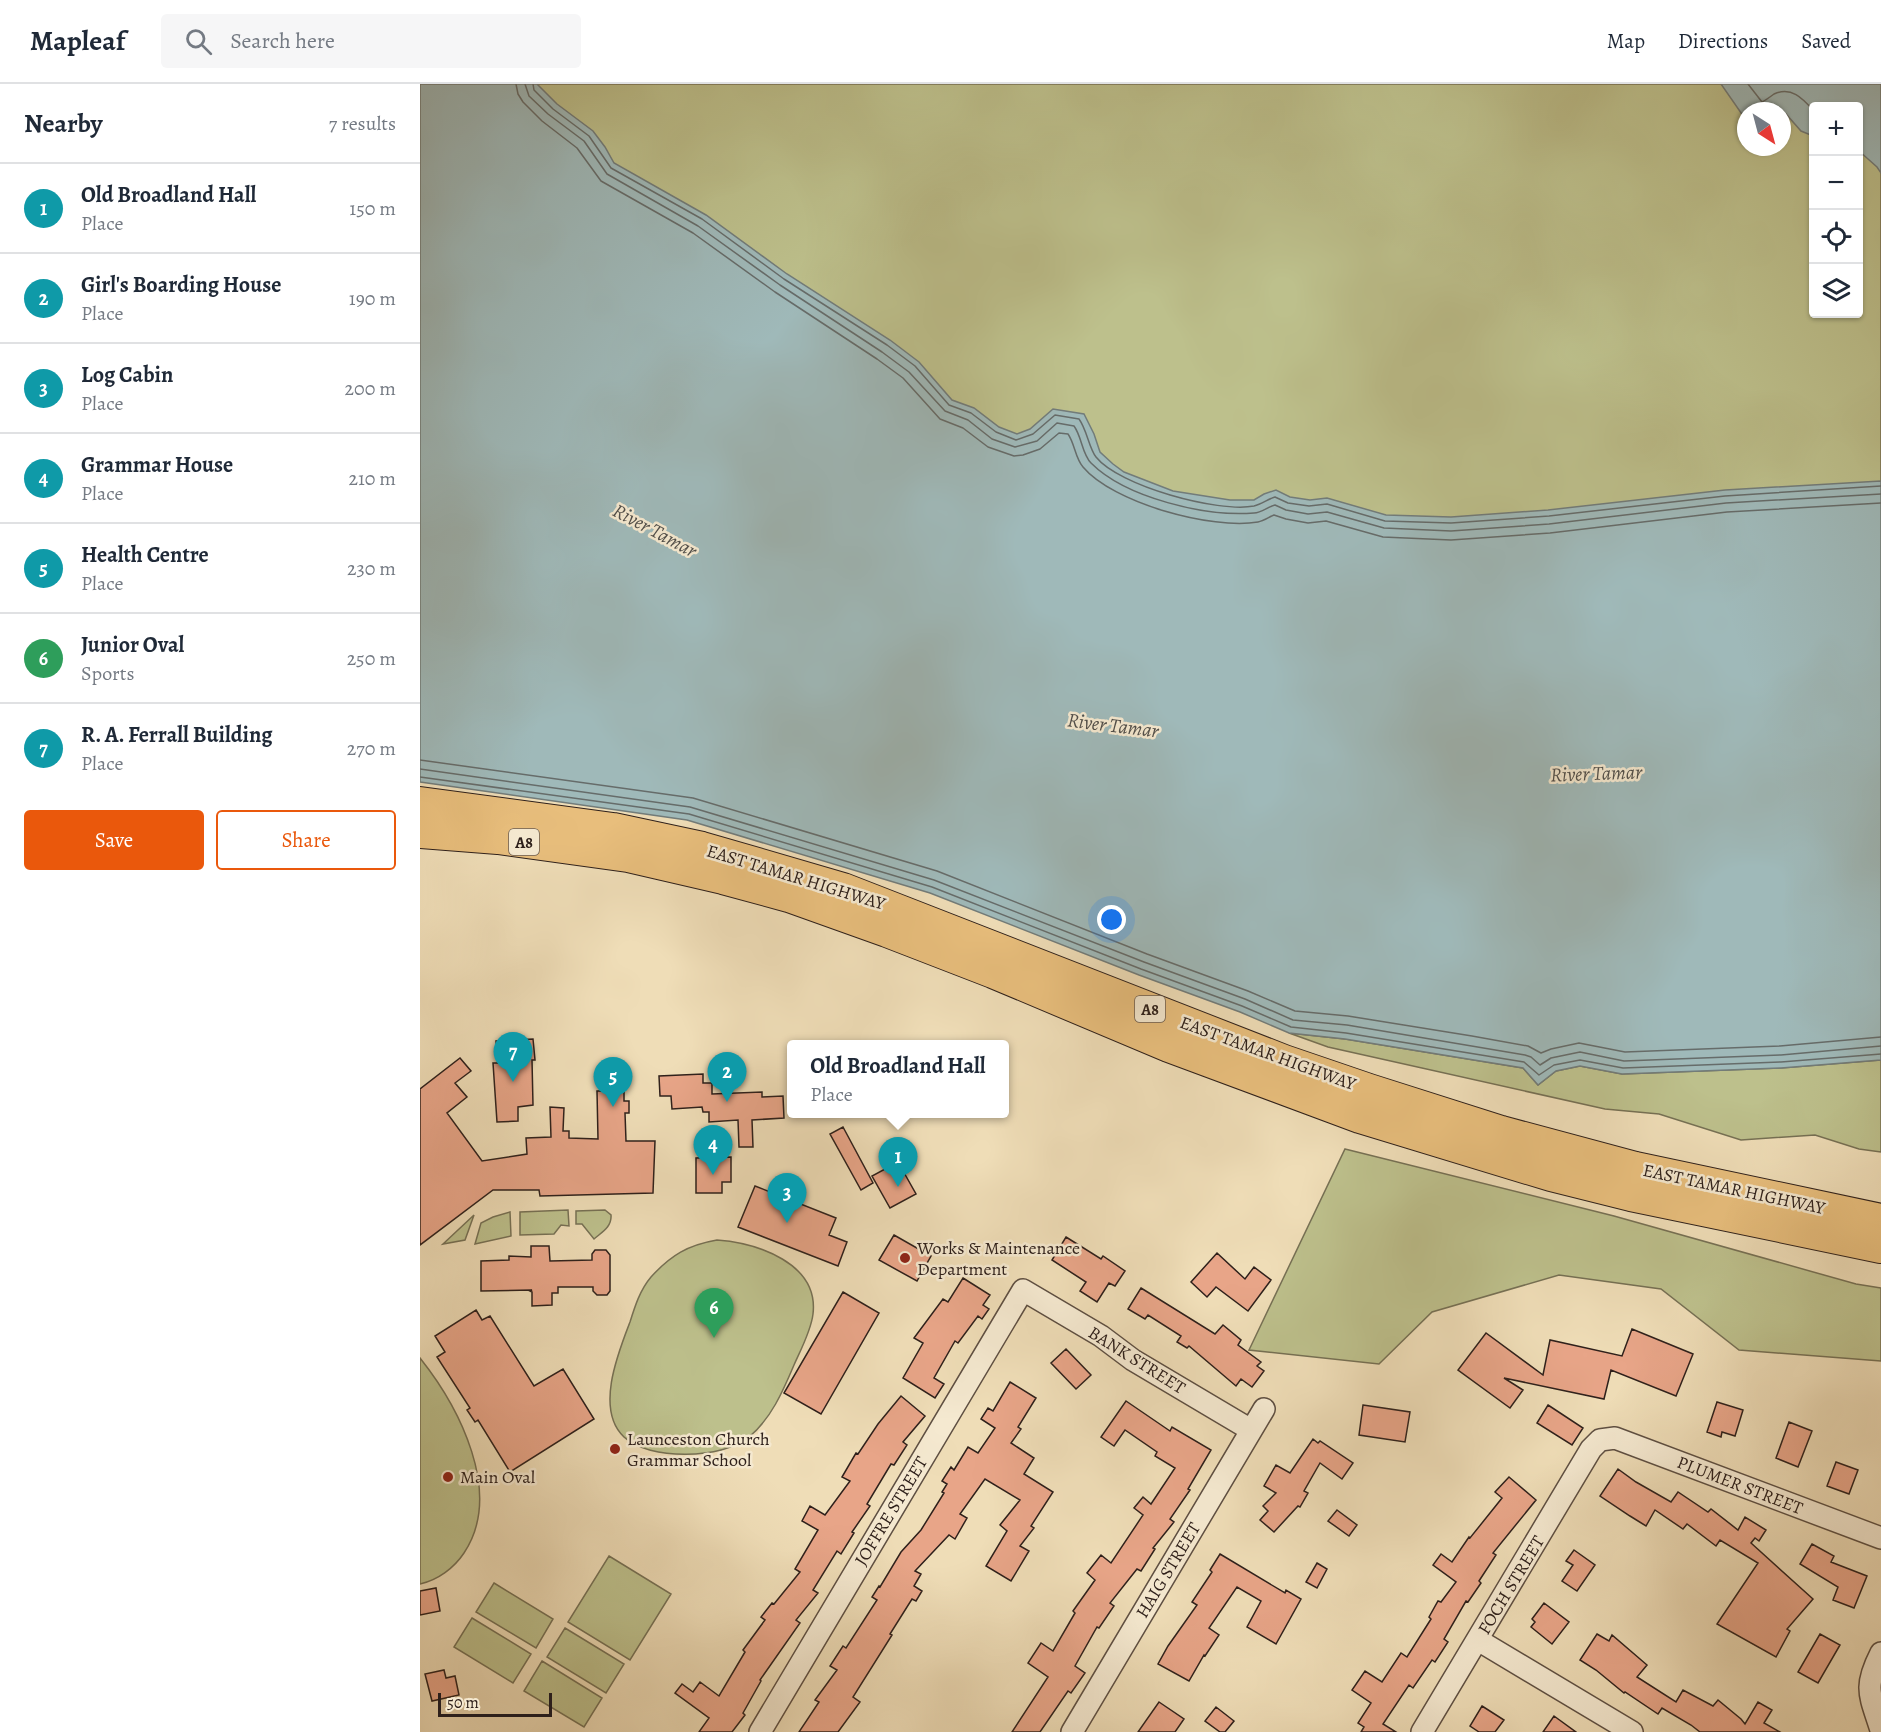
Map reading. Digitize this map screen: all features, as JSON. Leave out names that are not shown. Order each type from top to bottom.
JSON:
[{"type":"highway","name":"EAST TAMAR HIGHWAY","points":[[420,803],[613,829],[702,848],[843,889],[1284,1061],[1490,1129],[1635,1168],[1881,1220]]},
{"type":"highway","name":"EAST TAMAR HIGHWAY","points":[[420,832],[498,838],[628,856],[789,896],[993,972],[1169,1046],[1360,1117],[1551,1175],[1630,1195],[1881,1247]]},
{"type":"street","name":"BANK STREET","points":[[1023,1290],[1101,1336],[1133,1360],[1251,1430]]},
{"type":"street","name":"JOFFRE STREET","points":[[760,1732],[1023,1290]]},
{"type":"street","name":"HAIG STREET","points":[[1072,1732],[1264,1409]]},
{"type":"street","name":"PLUMER STREET","points":[[1600,1440],[1615,1438],[1880,1538]]},
{"type":"street","name":"FOCH STREET","points":[[1422,1732],[1591,1449],[1600,1440]]},
{"type":"street","points":[[1478,1640],[1632,1732]]},
{"type":"street","points":[[1881,1653],[1869,1685],[1881,1730]]},
{"type":"green space","points":[[420,84],[1881,84],[1881,518],[1201,561]]},
{"type":"green space","points":[[1289,1033],[1345,1039],[1523,1068],[1538,1085],[1556,1071],[1580,1066],[1622,1074],[1781,1068],[1881,1060],[1881,1152],[1859,1149],[1815,1135],[1741,1140],[1659,1114],[1605,1109],[1328,1047]]},
{"type":"green space","points":[[1345,1149],[1614,1216],[1856,1284],[1881,1288],[1881,1361],[1739,1350],[1661,1289],[1559,1275],[1432,1312],[1379,1364],[1249,1350]]},
{"type":"green space","points":[[568,1210],[569,1226],[561,1225],[554,1234],[520,1235],[520,1212]]},
{"type":"green space","points":[[605,1210],[611,1215],[610,1223],[594,1239],[582,1224],[576,1224],[576,1211]]},
{"type":"green space","points":[[510,1212],[511,1236],[475,1244],[481,1223]]},
{"type":"green space","points":[[474,1215],[465,1240],[443,1244]]},
{"type":"green space","points":[[717,1240],[767,1251],[796,1269],[806,1281],[812,1296],[813,1314],[805,1340],[776,1404],[764,1422],[749,1437],[722,1450],[705,1453],[668,1453],[635,1445],[615,1426],[610,1397],[615,1365],[638,1298],[651,1277],[666,1263],[681,1252]]},
{"type":"green space","name":"Main Oval","points":[[420,1358],[435,1378],[462,1425],[472,1451],[478,1478],[479,1504],[475,1529],[464,1553],[439,1576],[420,1584]]},
{"type":"green space","points":[[609,1556],[671,1594],[630,1660],[568,1622]]},
{"type":"green space","points":[[494,1583],[553,1619],[536,1648],[476,1612]]},
{"type":"green space","points":[[472,1618],[531,1654],[513,1683],[454,1647]]},
{"type":"green space","points":[[565,1628],[624,1664],[606,1693],[547,1657]]},
{"type":"green space","points":[[542,1661],[602,1698],[584,1727],[524,1691]]},
{"type":"water","name":"River Tamar","points":[[420,84],[537,84],[557,104],[593,131],[614,163],[706,215],[787,274],[890,340],[919,362],[952,400],[974,408],[999,427],[1017,434],[1030,429],[1053,409],[1084,414],[1100,452],[1113,464],[1124,472],[1173,491],[1230,500],[1254,500],[1276,490],[1290,497],[1310,500],[1327,498],[1386,515],[1451,517],[1548,510],[1725,490],[1881,481],[1881,1060],[1781,1068],[1622,1074],[1580,1066],[1556,1071],[1538,1085],[1523,1068],[1345,1039],[1289,1033],[930,893],[687,820],[420,782]]},
{"type":"water","points":[[1721,84],[1881,84],[1881,173],[1863,155],[1863,102],[1809,102],[1809,134],[1801,131],[1791,120],[1791,102],[1737,102],[1737,107]]},
{"type":"building","points":[[533,1039],[535,1060],[532,1060],[533,1105],[518,1107],[518,1121],[497,1122],[493,1063],[498,1063],[496,1041]]},
{"type":"building","points":[[460,1058],[471,1071],[455,1083],[467,1097],[447,1113],[482,1161],[527,1154],[526,1138],[551,1137],[550,1107],[564,1108],[563,1131],[569,1131],[569,1138],[598,1139],[597,1091],[624,1091],[624,1101],[629,1101],[629,1113],[625,1113],[626,1141],[655,1141],[653,1193],[540,1196],[539,1190],[493,1190],[420,1245],[420,1089]]},
{"type":"building","points":[[703,1074],[703,1083],[712,1083],[712,1094],[762,1092],[762,1097],[783,1096],[784,1118],[752,1120],[753,1147],[739,1147],[738,1120],[709,1122],[709,1112],[703,1112],[702,1107],[672,1109],[671,1096],[660,1096],[659,1076]]},
{"type":"building","points":[[843,1127],[873,1183],[861,1190],[830,1134]]},
{"type":"building","points":[[731,1157],[731,1182],[722,1182],[722,1193],[696,1193],[696,1158]]},
{"type":"building","points":[[898,1162],[916,1194],[890,1208],[872,1176]]},
{"type":"building","points":[[755,1186],[836,1218],[829,1235],[847,1242],[838,1266],[738,1227]]},
{"type":"building","name":"Works & Maintenance Department","points":[[894,1235],[931,1256],[917,1281],[879,1260]]},
{"type":"building","points":[[1066,1237],[1101,1259],[1103,1256],[1125,1271],[1115,1286],[1109,1283],[1097,1302],[1080,1291],[1086,1282],[1052,1260]]},
{"type":"building","points":[[531,1246],[549,1246],[550,1261],[592,1260],[595,1250],[606,1250],[610,1255],[610,1291],[607,1295],[597,1295],[593,1287],[558,1287],[558,1293],[552,1293],[552,1305],[532,1306],[532,1292],[530,1291],[532,1290],[481,1291],[481,1261],[509,1260],[509,1256],[531,1257]]},
{"type":"building","points":[[1217,1253],[1245,1279],[1254,1267],[1271,1280],[1248,1311],[1216,1287],[1207,1297],[1191,1282]]},
{"type":"building","points":[[963,1278],[990,1295],[983,1305],[989,1309],[982,1319],[978,1316],[958,1343],[955,1341],[934,1378],[944,1384],[935,1398],[903,1378],[923,1343],[914,1338],[943,1299],[948,1302]]},
{"type":"building","points":[[1141,1288],[1215,1334],[1223,1325],[1241,1340],[1238,1345],[1261,1362],[1257,1366],[1264,1371],[1252,1387],[1241,1379],[1236,1386],[1189,1346],[1187,1348],[1177,1342],[1181,1336],[1148,1315],[1145,1319],[1128,1309]]},
{"type":"building","points":[[843,1292],[879,1313],[821,1414],[784,1393]]},
{"type":"building","points":[[476,1310],[482,1320],[490,1316],[534,1386],[563,1369],[594,1419],[510,1472],[478,1420],[475,1422],[467,1410],[470,1408],[437,1357],[445,1352],[435,1336]]},
{"type":"building","points":[[1632,1329],[1693,1354],[1676,1396],[1611,1370],[1604,1399],[1504,1378],[1523,1390],[1510,1408],[1458,1370],[1486,1333],[1543,1375],[1550,1340],[1622,1356]]},
{"type":"building","points":[[1066,1349],[1091,1375],[1076,1389],[1051,1363]]},
{"type":"building","points":[[1010,1382],[1036,1398],[1018,1427],[1021,1429],[1011,1443],[1034,1458],[1024,1474],[1053,1492],[1031,1526],[1034,1528],[1020,1546],[1029,1551],[1011,1581],[986,1566],[1007,1531],[1000,1525],[1020,1500],[985,1479],[960,1514],[967,1518],[955,1539],[949,1535],[915,1571],[921,1574],[914,1586],[922,1591],[916,1601],[912,1599],[890,1634],[892,1635],[853,1697],[860,1702],[838,1732],[799,1732],[819,1702],[815,1700],[837,1670],[830,1666],[843,1646],[846,1648],[877,1600],[872,1597],[901,1552],[921,1530],[944,1493],[942,1492],[947,1484],[942,1481],[951,1467],[954,1470],[968,1447],[978,1453],[995,1428],[981,1419],[988,1408],[993,1411]]},
{"type":"building","points":[[901,1396],[925,1416],[903,1442],[907,1445],[894,1465],[891,1464],[867,1504],[870,1506],[852,1532],[854,1533],[841,1554],[837,1551],[813,1590],[818,1593],[796,1620],[800,1623],[760,1680],[743,1713],[745,1715],[732,1732],[699,1732],[709,1718],[675,1693],[682,1684],[693,1692],[700,1682],[719,1696],[745,1652],[743,1650],[765,1620],[761,1617],[800,1572],[795,1569],[818,1530],[802,1521],[810,1506],[825,1515],[850,1481],[842,1477],[856,1453],[858,1454],[878,1424]]},
{"type":"building","points":[[1126,1401],[1170,1431],[1172,1427],[1211,1450],[1188,1489],[1190,1490],[1170,1519],[1174,1522],[1153,1548],[1155,1549],[1141,1571],[1137,1569],[1110,1603],[1114,1606],[1099,1628],[1097,1627],[1075,1666],[1085,1673],[1071,1693],[1068,1691],[1040,1732],[1012,1732],[1048,1677],[1028,1663],[1041,1643],[1053,1651],[1075,1613],[1073,1611],[1095,1580],[1087,1573],[1101,1555],[1111,1563],[1143,1515],[1134,1508],[1143,1497],[1151,1504],[1175,1468],[1155,1456],[1157,1452],[1125,1430],[1114,1446],[1101,1437]]},
{"type":"building","points":[[1717,1402],[1743,1410],[1735,1436],[1722,1432],[1721,1437],[1707,1432]]},
{"type":"building","points":[[1363,1405],[1410,1412],[1405,1442],[1359,1435]]},
{"type":"building","points":[[1548,1405],[1583,1428],[1572,1445],[1537,1423]]},
{"type":"building","points":[[1789,1422],[1812,1431],[1798,1467],[1776,1458]]},
{"type":"building","points":[[1313,1439],[1318,1443],[1320,1441],[1353,1463],[1342,1479],[1320,1463],[1304,1491],[1308,1493],[1300,1507],[1298,1506],[1274,1532],[1260,1520],[1268,1511],[1263,1506],[1276,1493],[1264,1486],[1276,1465],[1290,1473]]},
{"type":"building","points":[[1836,1462],[1858,1470],[1849,1494],[1827,1486]]},
{"type":"building","points":[[1618,1469],[1671,1502],[1678,1492],[1708,1512],[1711,1509],[1738,1530],[1745,1517],[1766,1530],[1759,1541],[1755,1538],[1751,1543],[1813,1599],[1787,1629],[1790,1631],[1776,1657],[1717,1624],[1758,1563],[1720,1540],[1716,1546],[1687,1524],[1683,1529],[1655,1510],[1646,1526],[1600,1496]]},
{"type":"building","points":[[1509,1477],[1536,1500],[1493,1553],[1496,1555],[1479,1581],[1481,1583],[1468,1602],[1466,1601],[1444,1639],[1448,1642],[1435,1662],[1432,1660],[1413,1688],[1409,1685],[1383,1724],[1396,1732],[1361,1732],[1364,1727],[1358,1723],[1371,1703],[1352,1690],[1365,1671],[1382,1682],[1401,1653],[1407,1657],[1431,1619],[1429,1617],[1438,1601],[1441,1602],[1456,1582],[1433,1565],[1441,1554],[1452,1562],[1469,1537],[1502,1498],[1495,1492]]},
{"type":"building","points":[[1337,1510],[1357,1525],[1349,1536],[1328,1521]]},
{"type":"building","points":[[1812,1544],[1834,1556],[1831,1562],[1867,1576],[1854,1608],[1833,1600],[1838,1587],[1800,1564]]},
{"type":"building","points":[[1574,1550],[1595,1565],[1577,1591],[1562,1581],[1573,1565],[1566,1561]]},
{"type":"building","points":[[1220,1554],[1285,1593],[1286,1590],[1301,1599],[1276,1644],[1247,1627],[1261,1601],[1237,1587],[1209,1628],[1219,1635],[1189,1681],[1158,1664],[1197,1605],[1192,1602],[1212,1572],[1210,1570]]},
{"type":"building","points":[[1317,1563],[1327,1569],[1317,1588],[1306,1582]]},
{"type":"building","points":[[436,1588],[440,1611],[420,1615],[420,1591]]},
{"type":"building","points":[[1544,1603],[1569,1622],[1552,1644],[1531,1627],[1535,1622],[1532,1619]]},
{"type":"building","points":[[1597,1634],[1609,1641],[1612,1635],[1647,1665],[1637,1677],[1676,1702],[1683,1690],[1713,1706],[1718,1700],[1745,1724],[1758,1702],[1772,1710],[1764,1723],[1780,1732],[1700,1732],[1662,1708],[1658,1714],[1624,1693],[1580,1660]]},
{"type":"building","points":[[1820,1634],[1840,1645],[1818,1683],[1798,1672]]},
{"type":"building","points":[[444,1670],[446,1678],[455,1676],[459,1695],[432,1701],[425,1674]]},
{"type":"building","points":[[1159,1702],[1184,1719],[1175,1732],[1138,1732]]},
{"type":"building","points":[[1482,1706],[1504,1720],[1495,1732],[1479,1732],[1470,1726]]},
{"type":"building","points":[[1216,1707],[1234,1721],[1225,1732],[1220,1732],[1205,1721]]},
{"type":"building","points":[[1554,1716],[1576,1732],[1543,1732]]},
{"type":"place","name":"R. A. Ferrall Building","points":[[513,1082]]},
{"type":"place","name":"Girl's Boarding House","points":[[727,1102]]},
{"type":"place","name":"Health Centre","points":[[613,1107]]},
{"type":"place","name":"Grammar House","points":[[713,1175]]},
{"type":"place","name":"Old Broadland Hall","points":[[898,1187]]},
{"type":"place","name":"Log Cabin","points":[[787,1223]]},
{"type":"place","name":"Works & Maintenance Department","points":[[905,1258]]},
{"type":"place","name":"Junior Oval","points":[[714,1338]]},
{"type":"place","name":"Launceston Church Grammar School","points":[[615,1449]]},
{"type":"place","name":"Main Oval","points":[[448,1477]]}]
